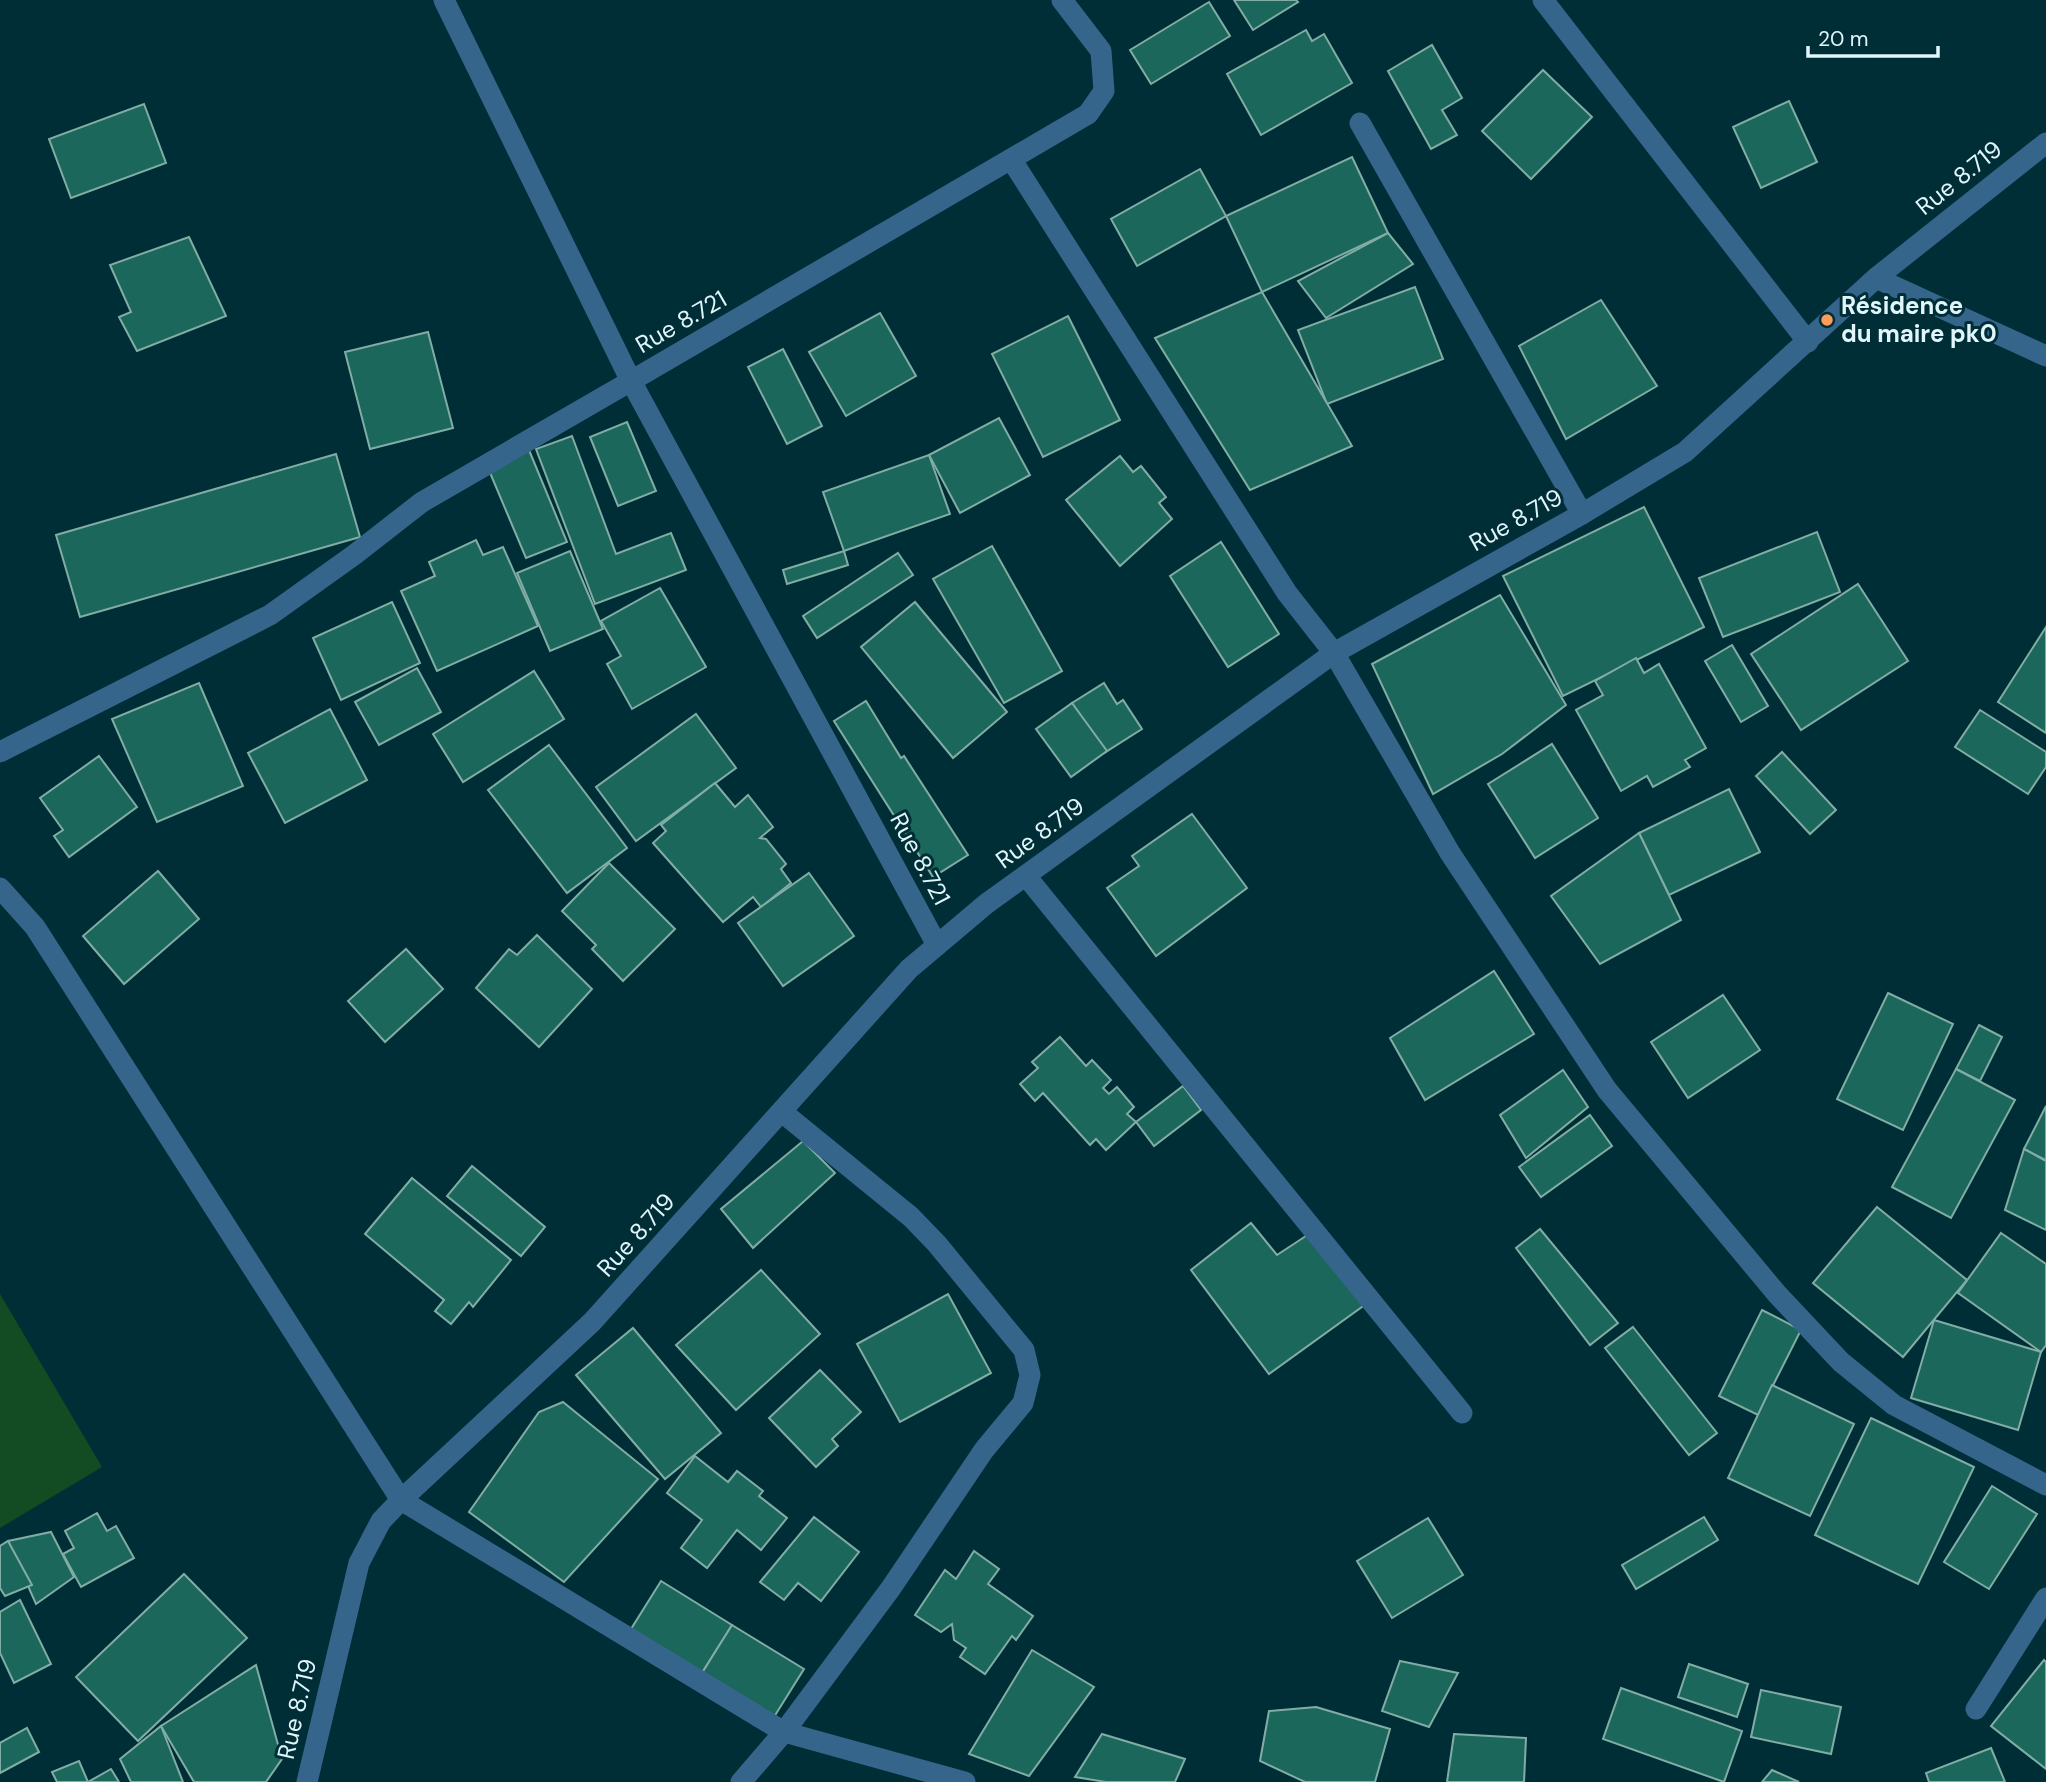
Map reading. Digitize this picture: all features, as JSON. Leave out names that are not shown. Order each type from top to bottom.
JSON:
[{"type":"street","points":[[0,751],[270,615],[422,502],[631,381],[444,0]]},
{"type":"street","name":"Rue 8.721","points":[[937,946],[631,381],[1088,114],[1104,91],[1101,51],[1062,0]]},
{"type":"street","points":[[1543,0],[1808,342]]},
{"type":"street","points":[[1360,123],[1582,514]]},
{"type":"street","name":"Rue 8.719","points":[[307,1782],[359,1563],[382,1521],[401,1500],[592,1322],[909,970],[986,904],[1334,653],[1582,514],[1685,452],[1876,278],[2046,143]]},
{"type":"street","points":[[1011,159],[1287,593],[1334,653],[1450,853],[1607,1090],[1777,1294],[1841,1362],[1894,1405],[2046,1485]]},
{"type":"street","points":[[1876,278],[2046,355]]},
{"type":"street","points":[[1026,876],[1462,1413]]},
{"type":"street","points":[[0,888],[35,927],[401,1500],[784,1732],[965,1782]]},
{"type":"street","points":[[741,1782],[784,1732],[891,1588],[984,1450],[1023,1403],[1030,1375],[1024,1350],[928,1235],[911,1217],[782,1112]]},
{"type":"street","points":[[1976,1709],[2046,1598]]},
{"type":"green space","points":[[0,1294],[102,1467],[0,1528]]},
{"type":"building","points":[[1234,0],[1296,0],[1298,2],[1253,30]]},
{"type":"building","points":[[1209,2],[1230,36],[1151,84],[1130,50]]},
{"type":"building","points":[[1306,30],[1312,41],[1324,34],[1352,83],[1261,135],[1227,74]]},
{"type":"building","points":[[1432,45],[1462,98],[1442,110],[1457,135],[1431,149],[1388,71]]},
{"type":"building","points":[[1543,70],[1592,117],[1531,179],[1482,131]]},
{"type":"building","points":[[1789,101],[1817,162],[1761,188],[1733,127]]},
{"type":"building","points":[[144,104],[166,163],[71,198],[49,139]]},
{"type":"building","points":[[1352,157],[1388,233],[1262,292],[1226,216]]},
{"type":"building","points":[[1200,169],[1226,216],[1137,266],[1111,219]]},
{"type":"building","points":[[1388,233],[1413,264],[1326,318],[1298,281]]},
{"type":"building","points":[[189,237],[226,316],[137,351],[119,317],[131,312],[110,265]]},
{"type":"building","points":[[1415,287],[1443,359],[1327,404],[1298,330]]},
{"type":"building","points":[[1262,292],[1352,446],[1250,490],[1155,338]]},
{"type":"building","points":[[1601,300],[1657,386],[1566,439],[1519,346]]},
{"type":"building","points":[[880,313],[916,376],[846,416],[809,352]]},
{"type":"building","points":[[1068,316],[1120,420],[1043,457],[992,354]]},
{"type":"building","points":[[428,332],[453,428],[370,449],[345,352]]},
{"type":"building","points":[[783,349],[822,426],[787,444],[748,367]]},
{"type":"building","points":[[999,418],[1030,475],[960,513],[929,455]]},
{"type":"building","points":[[627,422],[656,491],[618,506],[590,437]]},
{"type":"building","points":[[572,436],[616,554],[671,533],[686,570],[595,604],[536,449]]},
{"type":"building","points":[[529,450],[567,542],[526,558],[488,468]]},
{"type":"building","points":[[336,454],[360,537],[80,617],[56,535]]},
{"type":"building","points":[[929,455],[950,514],[844,551],[823,492]]},
{"type":"building","points":[[1120,456],[1133,472],[1141,466],[1166,497],[1159,503],[1172,519],[1120,566],[1066,500]]},
{"type":"building","points":[[1644,507],[1704,627],[1563,696],[1503,576]]},
{"type":"building","points":[[1817,532],[1840,592],[1723,637],[1699,578]]},
{"type":"building","points":[[476,540],[483,555],[503,547],[538,626],[437,671],[401,591],[435,576],[429,562]]},
{"type":"building","points":[[1221,542],[1279,634],[1228,667],[1170,576]]},
{"type":"building","points":[[992,546],[1062,671],[1004,703],[933,579]]},
{"type":"building","points":[[570,551],[603,629],[550,651],[517,573]]},
{"type":"building","points":[[844,551],[848,565],[787,584],[783,570]]},
{"type":"building","points":[[898,553],[913,575],[817,638],[803,616]]},
{"type":"building","points":[[1858,584],[1908,661],[1801,730],[1751,654]]},
{"type":"building","points":[[660,588],[706,667],[632,709],[607,664],[621,656],[601,621]]},
{"type":"building","points":[[1500,595],[1566,705],[1502,754],[1433,794],[1372,664]]},
{"type":"building","points":[[392,602],[420,663],[341,700],[313,638]]},
{"type":"building","points":[[915,602],[1007,712],[953,758],[861,647]]},
{"type":"building","points":[[2046,627],[2046,733],[1998,702]]},
{"type":"building","points":[[1732,645],[1768,706],[1741,722],[1705,661]]},
{"type":"building","points":[[1636,658],[1644,673],[1659,664],[1706,748],[1685,760],[1690,767],[1653,787],[1647,776],[1621,791],[1576,710],[1603,695],[1595,681]]},
{"type":"building","points":[[417,668],[441,712],[379,745],[355,702]]},
{"type":"building","points":[[534,671],[564,719],[463,782],[433,734]]},
{"type":"building","points":[[199,683],[243,786],[157,822],[112,719]]},
{"type":"building","points":[[1104,683],[1117,704],[1123,700],[1142,729],[1104,753],[1072,703]]},
{"type":"building","points":[[866,701],[901,758],[904,756],[968,855],[933,877],[834,721]]},
{"type":"building","points":[[1072,703],[1107,751],[1071,777],[1036,729]]},
{"type":"building","points":[[330,709],[367,780],[285,823],[248,753]]},
{"type":"building","points":[[1980,710],[2046,752],[2046,767],[2028,794],[1955,747]]},
{"type":"building","points":[[696,714],[736,768],[636,841],[596,787]]},
{"type":"building","points":[[1552,744],[1598,818],[1535,858],[1488,784]]},
{"type":"building","points":[[549,745],[627,848],[567,893],[488,790]]},
{"type":"building","points":[[1782,752],[1836,810],[1810,834],[1756,776]]},
{"type":"building","points":[[99,756],[137,807],[69,857],[54,836],[63,830],[40,798]]},
{"type":"building","points":[[715,783],[735,807],[748,795],[773,827],[760,838],[766,839],[786,864],[781,869],[791,883],[761,907],[753,897],[723,922],[653,843],[666,831],[661,825]]},
{"type":"building","points":[[1729,789],[1760,852],[1669,895],[1639,833]]},
{"type":"building","points":[[1192,814],[1247,888],[1156,956],[1107,888],[1139,866],[1132,856]]},
{"type":"building","points":[[1639,833],[1681,920],[1600,964],[1551,896]]},
{"type":"building","points":[[609,863],[675,929],[623,981],[592,949],[596,945],[562,911]]},
{"type":"building","points":[[158,871],[199,919],[124,984],[83,936]]},
{"type":"building","points":[[809,873],[854,936],[783,986],[738,923]]},
{"type":"building","points":[[537,935],[592,989],[539,1047],[476,988],[509,949],[517,955]]},
{"type":"building","points":[[406,949],[443,989],[385,1042],[348,1001]]},
{"type":"building","points":[[1494,971],[1534,1034],[1425,1100],[1390,1038]]},
{"type":"building","points":[[1888,993],[1953,1024],[1903,1130],[1837,1099]]},
{"type":"building","points":[[1723,995],[1760,1050],[1688,1098],[1651,1042]]},
{"type":"building","points":[[1979,1025],[2002,1037],[1980,1081],[1956,1069]]},
{"type":"building","points":[[1060,1037],[1086,1066],[1092,1060],[1111,1080],[1103,1088],[1109,1094],[1117,1087],[1134,1107],[1127,1114],[1136,1122],[1106,1150],[1096,1139],[1090,1145],[1043,1093],[1035,1101],[1020,1084],[1038,1068],[1032,1062]]},
{"type":"building","points":[[1956,1069],[2015,1100],[1951,1218],[1892,1187]]},
{"type":"building","points":[[1563,1070],[1588,1107],[1526,1158],[1500,1115]]},
{"type":"building","points":[[1183,1086],[1201,1110],[1154,1146],[1136,1122]]},
{"type":"building","points":[[2046,1106],[2046,1160],[2024,1149]]},
{"type":"building","points":[[1590,1115],[1612,1146],[1541,1197],[1519,1167]]},
{"type":"building","points":[[803,1141],[835,1173],[753,1248],[721,1209]]},
{"type":"building","points":[[2024,1149],[2046,1161],[2046,1230],[2005,1210]]},
{"type":"building","points":[[472,1166],[545,1227],[521,1256],[447,1196]]},
{"type":"building","points":[[412,1178],[511,1260],[473,1307],[469,1302],[451,1324],[435,1311],[444,1300],[365,1234]]},
{"type":"building","points":[[1877,1207],[1967,1280],[1903,1357],[1813,1283]]},
{"type":"building","points":[[1251,1223],[1277,1255],[1315,1230],[1366,1304],[1269,1374],[1191,1270]]},
{"type":"building","points":[[1540,1229],[1618,1323],[1590,1345],[1516,1248]]},
{"type":"building","points":[[2001,1233],[2046,1264],[2046,1345],[2041,1352],[1958,1293]]},
{"type":"building","points":[[761,1270],[820,1334],[736,1410],[676,1345]]},
{"type":"building","points":[[948,1294],[991,1373],[900,1422],[857,1344]]},
{"type":"building","points":[[1762,1310],[1801,1330],[1758,1415],[1719,1396]]},
{"type":"building","points":[[1934,1320],[2041,1352],[2018,1430],[1911,1398]]},
{"type":"building","points":[[1633,1327],[1717,1433],[1689,1455],[1605,1348]]},
{"type":"building","points":[[633,1328],[721,1433],[665,1479],[576,1375]]},
{"type":"building","points":[[820,1370],[861,1412],[832,1439],[838,1446],[816,1467],[769,1418]]},
{"type":"building","points":[[1772,1385],[1854,1424],[1810,1516],[1728,1478]]},
{"type":"building","points":[[563,1402],[658,1479],[564,1582],[469,1512],[539,1412]]},
{"type":"building","points":[[1871,1418],[1974,1467],[1918,1584],[1815,1535]]},
{"type":"building","points":[[695,1456],[728,1482],[737,1471],[763,1491],[759,1496],[787,1518],[761,1550],[737,1530],[707,1568],[681,1548],[702,1520],[667,1493]]},
{"type":"building","points":[[1992,1486],[2037,1514],[1989,1589],[1944,1562]]},
{"type":"building","points":[[97,1513],[107,1531],[116,1526],[134,1558],[81,1587],[63,1554],[74,1548],[65,1531]]},
{"type":"building","points":[[814,1517],[859,1552],[821,1601],[798,1583],[784,1600],[760,1582]]},
{"type":"building","points":[[1704,1517],[1718,1540],[1636,1589],[1622,1565]]},
{"type":"building","points":[[1428,1518],[1463,1575],[1392,1618],[1357,1561]]},
{"type":"building","points":[[51,1532],[74,1577],[36,1604],[8,1541]]},
{"type":"building","points":[[8,1541],[32,1585],[5,1596],[0,1588],[0,1546]]},
{"type":"building","points":[[974,1551],[999,1569],[988,1584],[1033,1616],[1016,1640],[1012,1636],[985,1674],[960,1657],[966,1648],[954,1640],[952,1624],[941,1632],[915,1615],[945,1570],[956,1579]]},
{"type":"building","points":[[184,1574],[247,1638],[138,1741],[76,1677]]},
{"type":"building","points":[[661,1581],[732,1625],[702,1673],[631,1629]]},
{"type":"building","points":[[20,1600],[51,1664],[14,1683],[0,1653],[0,1612]]},
{"type":"building","points":[[732,1625],[804,1669],[774,1717],[702,1673]]},
{"type":"building","points":[[1032,1650],[1094,1687],[1029,1776],[969,1754]]},
{"type":"building","points":[[2044,1660],[2046,1662],[2046,1769],[1991,1726]]},
{"type":"building","points":[[1400,1661],[1458,1673],[1429,1727],[1382,1711]]},
{"type":"building","points":[[1689,1664],[1748,1684],[1737,1717],[1678,1697]]},
{"type":"building","points":[[256,1665],[282,1759],[266,1782],[194,1782],[161,1726]]},
{"type":"building","points":[[1621,1688],[1742,1731],[1724,1782],[1603,1739]]},
{"type":"building","points":[[1761,1690],[1841,1707],[1831,1754],[1751,1737]]},
{"type":"building","points":[[1316,1707],[1390,1729],[1375,1782],[1305,1782],[1260,1761],[1269,1711]]},
{"type":"building","points":[[161,1726],[183,1782],[131,1782],[120,1759]]},
{"type":"building","points":[[27,1728],[39,1752],[0,1773],[0,1743]]},
{"type":"building","points":[[1102,1734],[1185,1759],[1175,1782],[1106,1782],[1075,1777]]},
{"type":"building","points":[[1454,1734],[1526,1738],[1524,1782],[1447,1782]]},
{"type":"building","points":[[1991,1748],[2005,1782],[1929,1782],[1926,1773]]},
{"type":"building","points":[[79,1761],[88,1782],[57,1782],[52,1772]]},
{"type":"building","points":[[111,1769],[119,1782],[88,1782]]},
{"type":"building","points":[[1772,1770],[1799,1782],[1762,1782]]},
{"type":"place","name":"Résidence du maire pk0","points":[[1827,320]]}]
